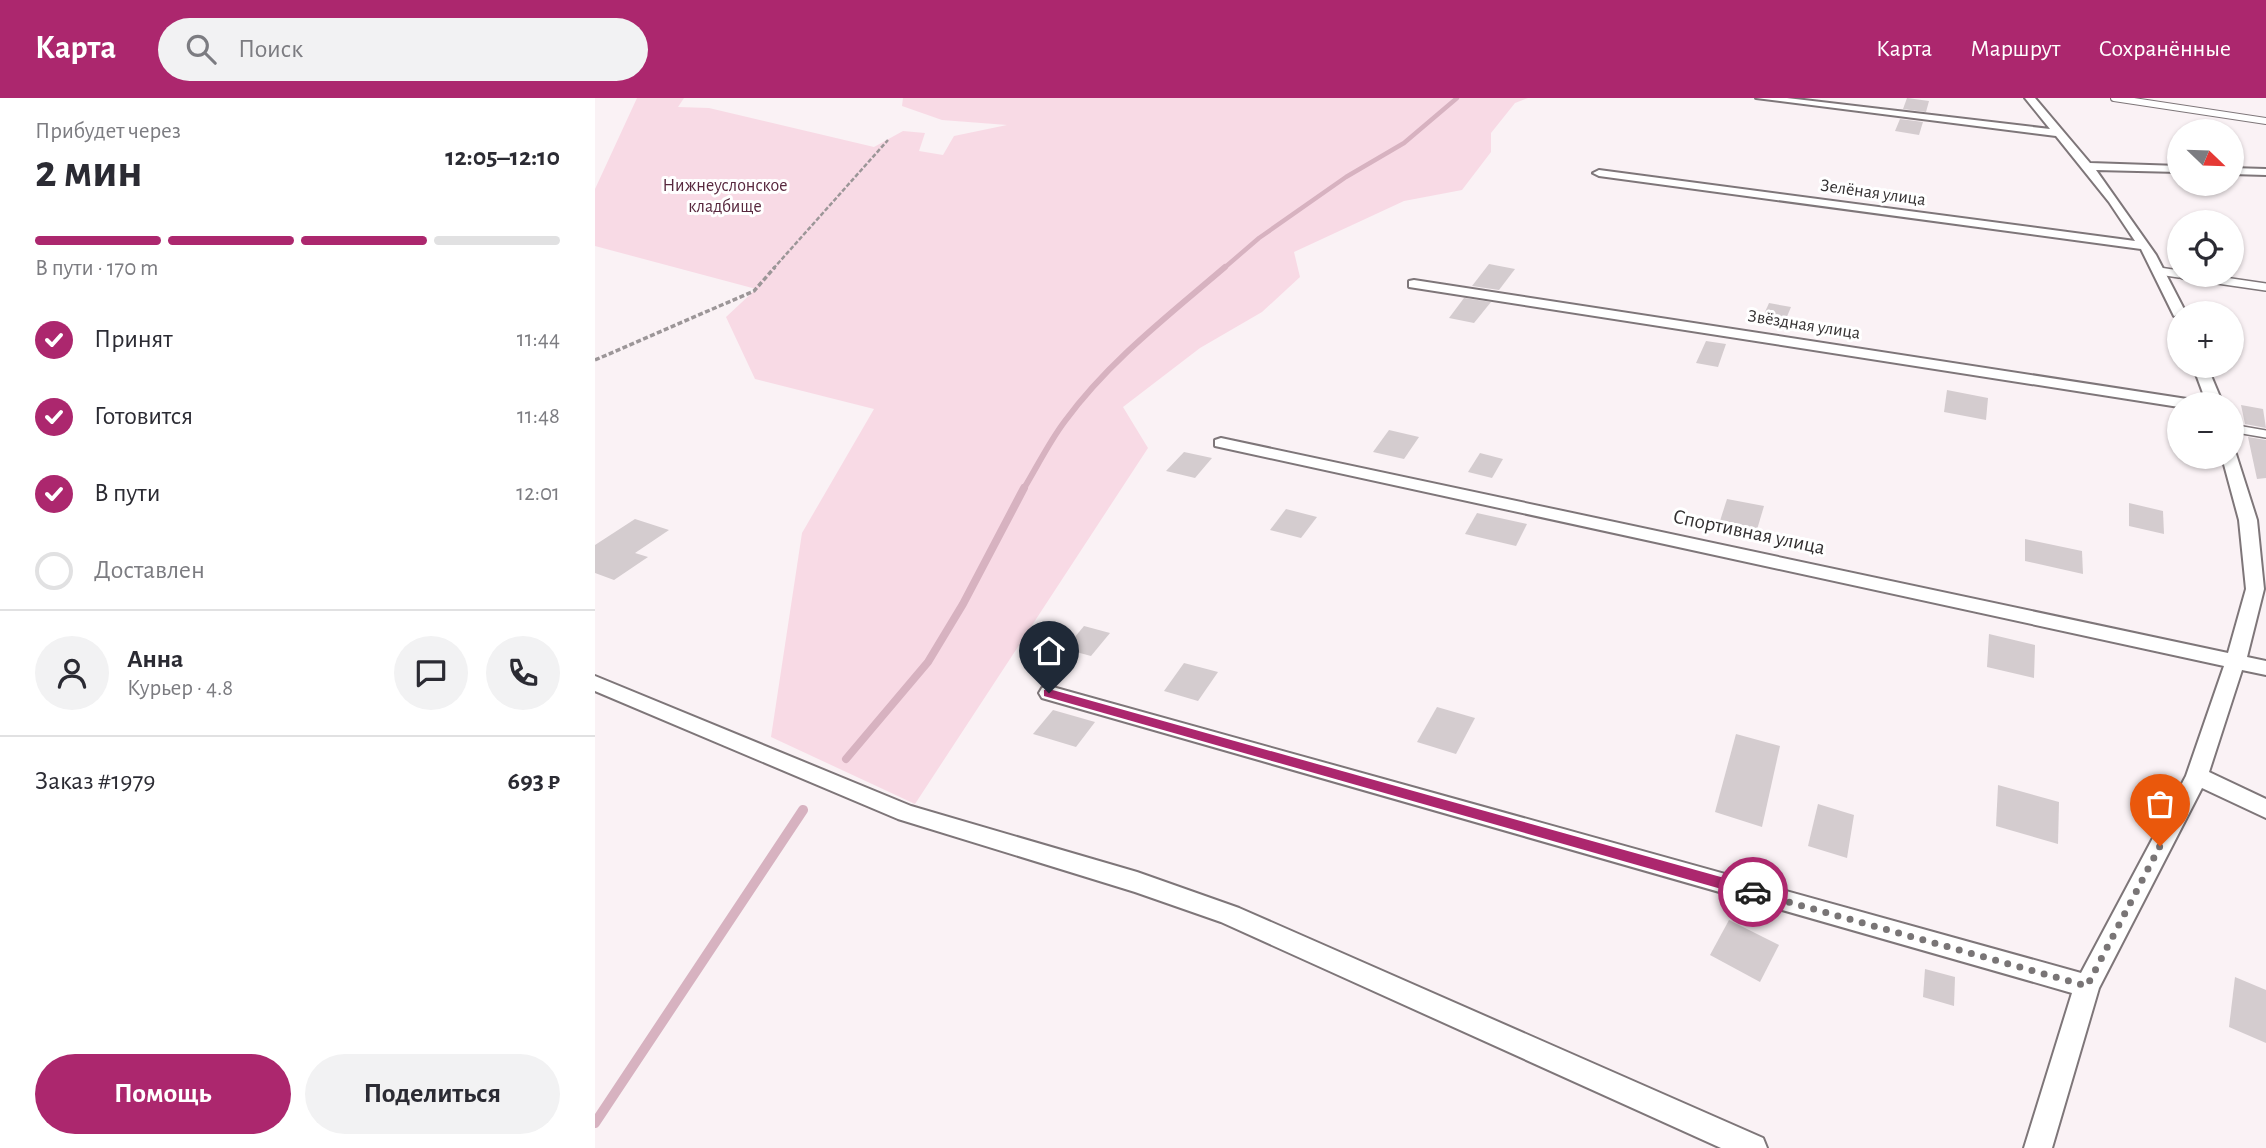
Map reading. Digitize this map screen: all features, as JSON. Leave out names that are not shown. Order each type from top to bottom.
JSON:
[{"type":"street","points":[[1761,98],[2060,133]]},
{"type":"street","points":[[2030,98],[2109,192],[2159,271],[2173,301]]},
{"type":"street","points":[[2087,166],[2167,169]]},
{"type":"street","points":[[2244,171],[2266,172]]},
{"type":"street","name":"Зелёная улица","points":[[1599,173],[2143,246]]},
{"type":"street","name":"Звёздная улица","points":[[1414,284],[2167,401]]},
{"type":"street","name":"Спортивная улица","points":[[1221,443],[2236,659],[2266,668]]},
{"type":"street","points":[[2038,1148],[2087,986],[2197,776],[2236,659],[2255,589],[2248,520],[2233,469]]},
{"type":"street","points":[[595,683],[906,813],[1137,882],[1230,915],[1753,1148]]},
{"type":"street","points":[[1049,693],[2087,986]]},
{"type":"street","points":[[2197,776],[2266,809]]},
{"type":"lane","points":[[2113,98],[2266,121]]},
{"type":"lane","points":[[2159,271],[2167,272]]},
{"type":"lane","points":[[2244,284],[2266,287]]},
{"type":"lane","points":[[2244,430],[2266,434]]},
{"type":"path","points":[[595,360],[754,290],[888,139]]},
{"type":"green space","name":"Нижнеуслонское кладбище","points":[[637,98],[684,98],[678,107],[709,108],[874,147],[903,131],[925,133],[919,151],[943,155],[954,136],[1007,125],[942,120],[902,106],[903,98],[1528,98],[1515,103],[1491,133],[1491,152],[1462,190],[1404,201],[1294,252],[1300,277],[1262,312],[1200,348],[1123,407],[1148,448],[915,804],[771,737],[802,533],[874,409],[755,379],[726,317],[756,289],[595,246],[595,189]]},
{"type":"building","points":[[1907,98],[1929,101],[1926,112],[1903,109]]},
{"type":"building","points":[[1900,119],[1923,122],[1919,135],[1895,131]]},
{"type":"building","points":[[1489,264],[1515,269],[1499,290],[1472,286]]},
{"type":"building","points":[[1464,298],[1491,302],[1474,323],[1449,318]]},
{"type":"building","points":[[1769,303],[1791,307],[1783,326],[1761,321]]},
{"type":"building","points":[[1706,341],[1726,344],[1718,367],[1696,363]]},
{"type":"building","points":[[1947,390],[1988,398],[1986,420],[1944,412]]},
{"type":"building","points":[[2244,406],[2263,409],[2266,428],[2245,424]]},
{"type":"building","points":[[1389,430],[1419,437],[1404,459],[1373,452]]},
{"type":"building","points":[[2248,437],[2266,440],[2266,478],[2257,479]]},
{"type":"building","points":[[1184,452],[1212,458],[1195,478],[1166,471]]},
{"type":"building","points":[[1480,453],[1503,459],[1492,478],[1468,472]]},
{"type":"building","points":[[1727,499],[1764,506],[1756,533],[1719,524]]},
{"type":"building","points":[[2129,503],[2163,511],[2164,534],[2129,526]]},
{"type":"building","points":[[1286,509],[1317,517],[1301,538],[1270,530]]},
{"type":"building","points":[[1477,513],[1527,524],[1516,546],[1465,534]]},
{"type":"building","points":[[635,519],[669,530],[635,553],[648,557],[614,580],[595,573],[595,545]]},
{"type":"building","points":[[2025,539],[2082,551],[2083,574],[2025,561]]},
{"type":"building","points":[[1084,626],[1110,633],[1091,656],[1065,649]]},
{"type":"building","points":[[1989,634],[2035,645],[2034,678],[1987,667]]},
{"type":"building","points":[[1184,663],[1218,672],[1198,701],[1164,691]]},
{"type":"building","points":[[1437,707],[1475,718],[1456,754],[1417,742]]},
{"type":"building","points":[[1053,710],[1095,722],[1076,747],[1033,734]]},
{"type":"building","points":[[1736,734],[1780,746],[1762,827],[1715,812]]},
{"type":"building","points":[[1998,785],[2059,802],[2058,844],[1996,826]]},
{"type":"building","points":[[1818,804],[1854,815],[1847,858],[1808,846]]},
{"type":"building","points":[[1729,920],[1779,945],[1760,982],[1710,955]]},
{"type":"building","points":[[1925,969],[1955,977],[1954,1006],[1923,997]]},
{"type":"building","points":[[2235,977],[2266,990],[2266,1043],[2229,1027]]},
{"type":"waterway","points":[[1223,269],[1259,238],[1346,177],[1404,143],[1457,98]]},
{"type":"waterway","points":[[1023,490],[1059,429],[1101,378],[1225,267]]},
{"type":"waterway","points":[[846,759],[928,662],[963,604],[1024,488]]},
{"type":"waterway","points":[[595,1123],[803,810]]},
{"type":"way so far","points":[[1753,892],[2087,986],[2160,846]]},
{"type":"route","points":[[1049,693],[1753,892]]}]
